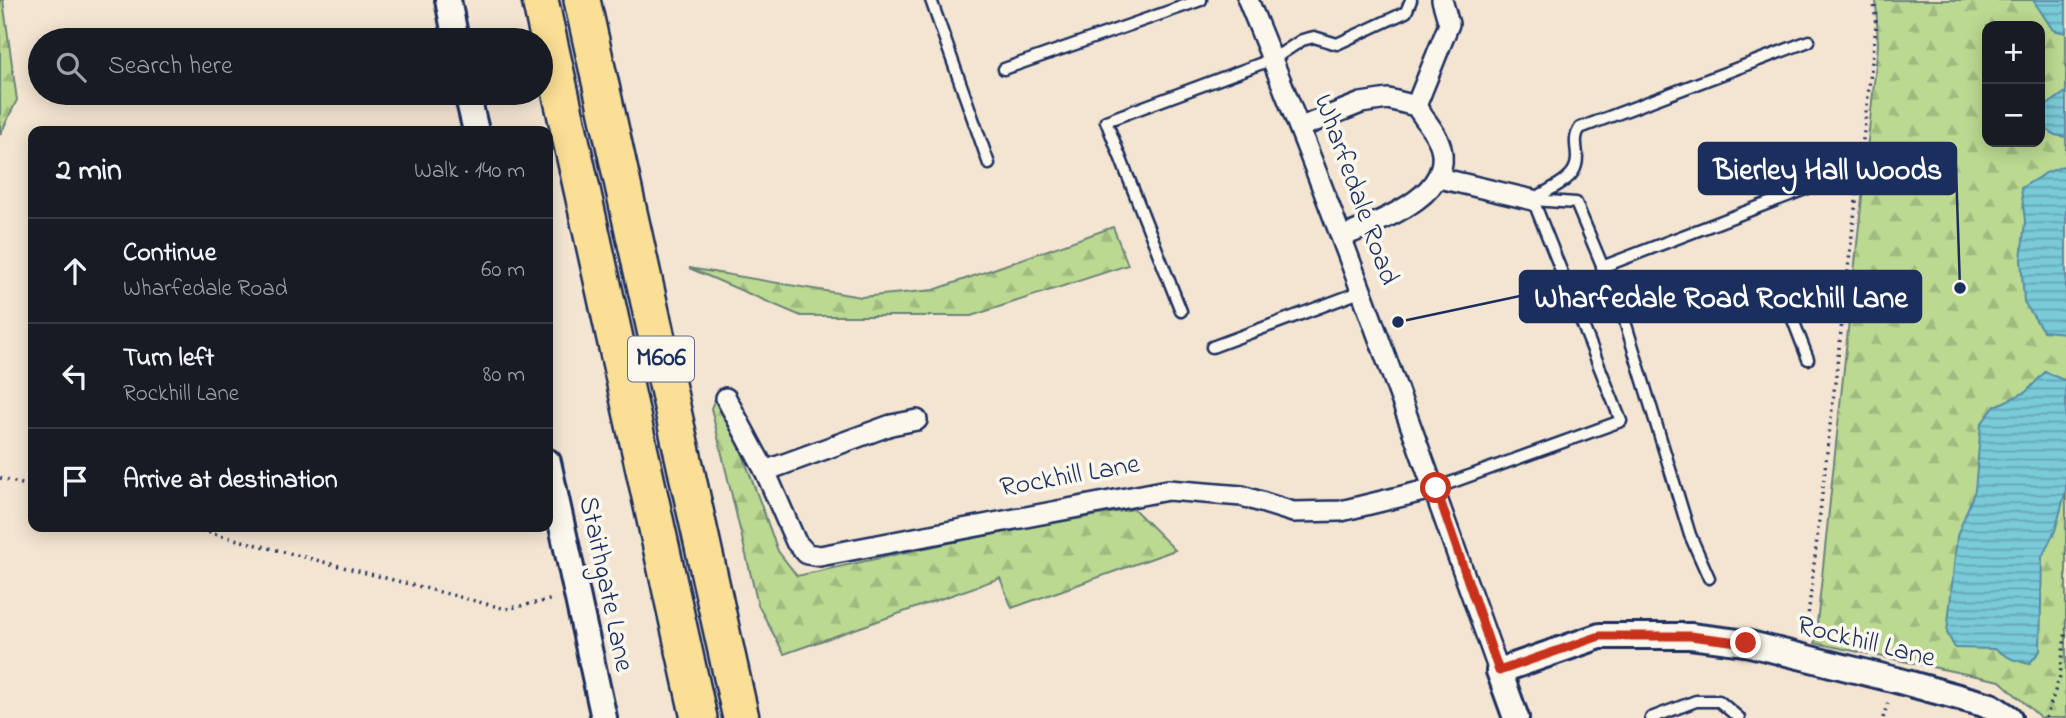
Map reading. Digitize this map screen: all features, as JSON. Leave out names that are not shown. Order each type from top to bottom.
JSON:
[{"type":"highway","name":"M606","points":[[540,0],[546,28]]},
{"type":"highway","name":"M606","points":[[582,0],[741,718]]},
{"type":"highway","name":"M606","points":[[553,59],[698,718]]},
{"type":"highway","name":"M606","points":[[718,615],[760,718]]},
{"type":"street","points":[[447,0],[453,28]]},
{"type":"street","name":"Wharfedale Road","points":[[1248,0],[1301,127],[1360,292],[1436,488],[1516,718]]},
{"type":"street","points":[[1416,106],[1449,24],[1442,0]]},
{"type":"street","points":[[1301,127],[1362,103],[1388,99],[1416,106],[1441,148],[1439,178],[1425,194],[1395,214],[1342,237]]},
{"type":"street","points":[[470,105],[475,126]]},
{"type":"street","points":[[1439,178],[1533,200]]},
{"type":"street","name":"Rockhill Lane","points":[[726,398],[765,471],[796,542],[807,554],[820,556],[1168,491],[1242,496],[1293,512],[1341,511],[1436,488]]},
{"type":"street","points":[[765,471],[891,425],[917,420]]},
{"type":"street","name":"Staithgate Lane","points":[[553,486],[604,718]]},
{"type":"street","name":"Rockhill Lane","points":[[1499,671],[1600,636],[1690,636],[1746,643],[1991,706],[2009,718]]},
{"type":"lane","points":[[931,0],[989,164]]},
{"type":"lane","points":[[1181,311],[1106,121],[1273,59],[1302,40],[1314,37],[1337,44],[1406,12],[1411,0]]},
{"type":"lane","points":[[1004,69],[1195,1]]},
{"type":"lane","points":[[1533,200],[1568,178],[1577,165],[1575,135],[1580,128],[1809,41]]},
{"type":"lane","points":[[1602,267],[1821,183]]},
{"type":"lane","points":[[1533,200],[1576,203],[1623,314],[1690,535],[1709,578]]},
{"type":"lane","points":[[1436,488],[1621,421],[1533,200]]},
{"type":"lane","points":[[1623,314],[1780,286],[1808,359]]},
{"type":"lane","points":[[1212,347],[1360,292]]},
{"type":"lane","points":[[1651,718],[1696,701],[1719,701],[1739,718]]},
{"type":"path","points":[[1803,658],[1876,27],[1874,0]]},
{"type":"path","points":[[0,478],[28,486]]},
{"type":"path","points":[[207,532],[506,609],[576,594]]},
{"type":"path","points":[[2046,718],[2060,676],[2066,629]]},
{"type":"green space","points":[[0,0],[3,0],[17,100],[0,135]]},
{"type":"green space","points":[[1876,0],[2066,0],[2066,718],[2041,718],[2000,681],[1815,643],[1878,45]]},
{"type":"green space","points":[[1113,227],[1128,265],[971,316],[801,316],[689,268],[861,297],[934,290]]},
{"type":"green space","points":[[719,390],[778,551],[797,576],[995,533],[1134,509],[1175,550],[1012,608],[1000,578],[784,654],[758,605],[711,408]]},
{"type":"water","points":[[2033,0],[2066,0],[2066,33],[2053,30]]},
{"type":"water","points":[[2066,92],[2066,137],[2055,135],[2045,128],[2045,107]]},
{"type":"water","points":[[2066,165],[2066,333],[2043,331],[2024,302],[2021,259],[2025,221],[2021,188]]},
{"type":"water","points":[[2045,372],[2066,381],[2066,490],[2055,531],[2042,557],[2040,651],[2029,664],[2012,659],[1994,649],[1955,648],[1947,633],[1957,536],[1975,490],[1981,424],[1995,406],[2026,392]]},
{"type":"place","name":"Bierley Hall Woods","points":[[1960,288]]},
{"type":"place","name":"Wharfedale Road Rockhill Lane","points":[[1398,322]]},
{"type":"route","points":[[1436,488],[1499,671],[1600,636],[1690,636],[1746,643]]}]
